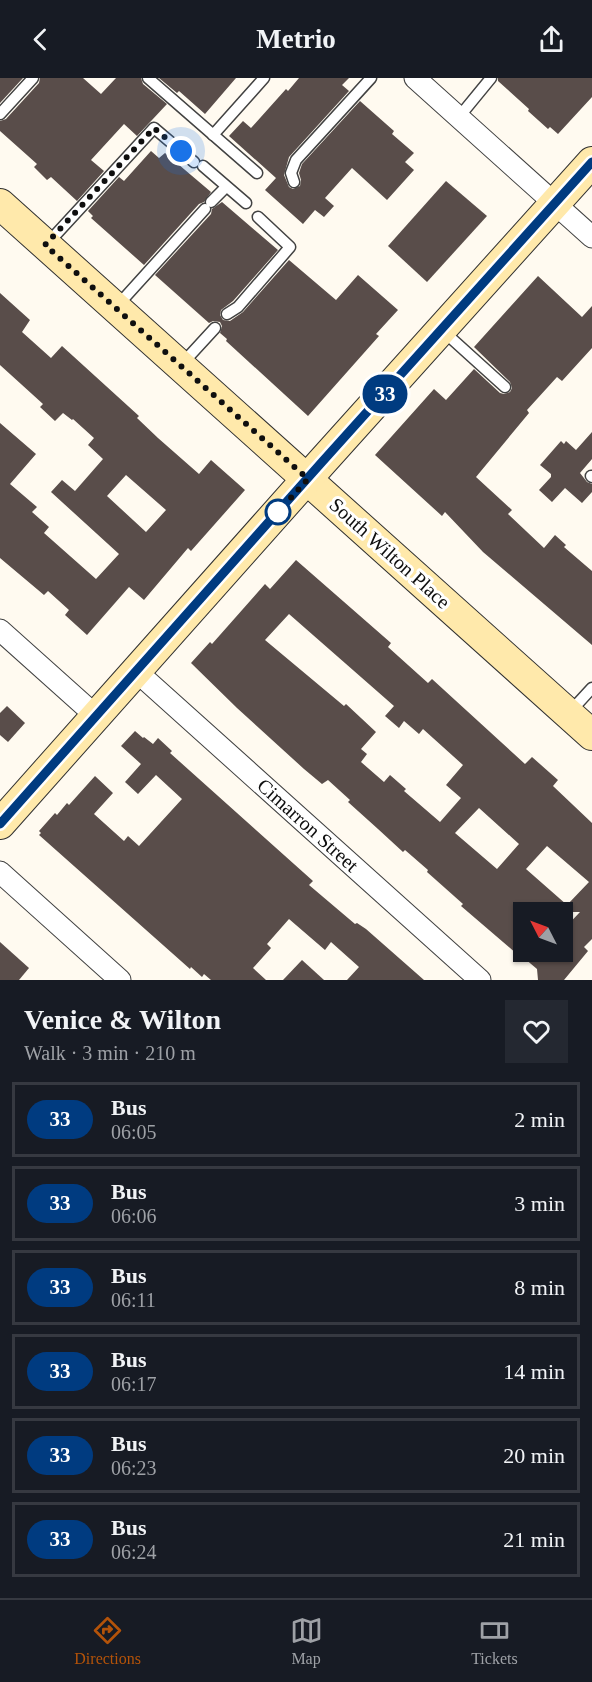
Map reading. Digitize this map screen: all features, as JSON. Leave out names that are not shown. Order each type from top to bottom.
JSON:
[{"type":"main road","points":[[1,822],[592,162]]},
{"type":"main road","name":"South Wilton Place","points":[[0,204],[592,735]]},
{"type":"street","points":[[415,78],[592,237]]},
{"type":"street","points":[[0,630],[96,716]]},
{"type":"street","name":"Cimarron Street","points":[[136,671],[480,980]]},
{"type":"street","points":[[0,872],[120,980]]},
{"type":"lane","points":[[0,114],[33,78]]},
{"type":"lane","points":[[148,78],[257,173]]},
{"type":"lane","points":[[213,135],[264,78]]},
{"type":"lane","points":[[294,182],[291,173],[296,160],[371,78]]},
{"type":"lane","points":[[459,117],[491,78]]},
{"type":"lane","points":[[45,245],[154,128],[246,203]]},
{"type":"lane","points":[[116,308],[226,187]]},
{"type":"lane","points":[[227,314],[238,307],[290,247],[258,217]]},
{"type":"lane","points":[[180,365],[215,328]]},
{"type":"lane","points":[[442,330],[506,387]]},
{"type":"lane","points":[[569,714],[592,688]]},
{"type":"building","points":[[0,78],[23,78],[0,103]]},
{"type":"building","points":[[40,78],[83,78],[101,94],[116,78],[141,78],[143,84],[167,104],[137,136],[124,124],[91,160],[104,171],[77,201],[51,177],[47,180],[34,167],[37,164],[0,131],[0,121],[6,119],[39,83]]},
{"type":"building","points":[[159,78],[236,78],[205,114],[179,91],[177,93]]},
{"type":"building","points":[[299,78],[349,78],[342,85],[349,91],[289,157],[284,175],[289,187],[293,189],[300,186],[299,173],[302,164],[360,101],[394,131],[392,134],[414,153],[405,162],[414,170],[387,200],[352,168],[325,198],[334,206],[324,217],[315,210],[303,224],[265,190],[276,178],[229,136],[243,121],[251,128]]},
{"type":"building","points":[[498,78],[592,78],[592,97],[558,134],[550,127],[548,129],[528,111],[529,109],[498,81]]},
{"type":"building","points":[[151,151],[159,158],[165,153],[211,192],[144,265],[91,218],[93,216],[88,211],[119,177],[124,181]]},
{"type":"building","points":[[446,181],[487,216],[427,282],[388,246]]},
{"type":"building","points":[[222,202],[278,250],[233,301],[221,310],[220,315],[223,320],[230,321],[243,312],[289,260],[336,300],[358,275],[398,310],[376,334],[379,336],[308,416],[226,341],[227,339],[220,333],[222,326],[220,322],[209,323],[155,275],[211,214],[212,209]]},
{"type":"building","points":[[538,276],[582,317],[592,306],[592,348],[562,381],[557,377],[527,410],[529,413],[476,477],[512,510],[508,514],[544,548],[555,535],[566,545],[564,547],[592,571],[592,645],[483,552],[445,512],[442,516],[375,455],[434,389],[446,400],[474,369],[500,393],[510,392],[512,388],[510,382],[474,347]]},
{"type":"building","points":[[0,293],[30,320],[22,332],[51,358],[62,346],[199,474],[211,460],[245,490],[191,551],[188,548],[144,600],[129,587],[87,635],[65,615],[69,610],[48,591],[44,595],[0,558],[0,423],[36,454],[10,484],[37,507],[32,512],[49,527],[44,533],[96,579],[119,554],[51,492],[62,480],[75,491],[103,459],[88,445],[94,438],[63,413],[55,421],[40,407],[43,404],[0,365]],"holes":[[[126,475],[166,510],[146,532],[107,496]]]},
{"type":"building","points":[[592,432],[592,459],[580,473],[587,482],[592,484],[592,492],[582,503],[565,488],[552,502],[539,490],[551,477],[551,474],[540,465],[561,441],[564,444],[566,441],[576,450]]},
{"type":"building","points":[[296,560],[391,643],[388,647],[428,683],[432,679],[525,764],[532,757],[558,780],[553,786],[592,823],[592,939],[584,947],[588,951],[564,980],[538,980],[537,969],[529,962],[573,962],[573,919],[580,912],[573,912],[573,902],[570,902],[589,882],[547,846],[526,869],[564,902],[513,902],[513,951],[461,906],[463,904],[427,872],[428,870],[405,850],[403,852],[348,802],[350,800],[328,780],[322,784],[304,769],[191,663],[210,642],[212,644],[265,584],[270,589]],"holes":[[[289,614],[394,706],[385,716],[399,728],[404,721],[419,734],[423,729],[463,765],[446,785],[461,798],[440,822],[404,791],[406,789],[390,775],[384,782],[361,762],[367,754],[361,749],[376,732],[346,704],[344,706],[265,640]],[[479,808],[519,844],[497,869],[455,833]]]},
{"type":"building","points":[[7,706],[25,723],[8,742],[0,735],[0,713]]},
{"type":"building","points":[[135,731],[153,744],[158,738],[172,751],[170,753],[313,881],[309,885],[355,924],[366,929],[424,980],[347,980],[359,967],[331,942],[325,950],[289,919],[267,944],[271,948],[253,968],[266,980],[211,980],[204,974],[202,977],[191,967],[190,969],[39,835],[41,833],[39,831],[55,813],[57,815],[67,803],[69,805],[95,776],[113,793],[94,814],[124,841],[128,836],[139,846],[182,799],[156,775],[138,794],[125,782],[141,764],[121,746]]},
{"type":"building","points":[[0,942],[29,968],[19,980],[0,980]]},
{"type":"building","points":[[302,960],[324,980],[283,980]]},
{"type":"bus line","name":"33","points":[[0,824],[592,162]]},
{"type":"route","points":[[181,151],[154,128],[45,245],[308,479],[275,515],[278,512]]}]
